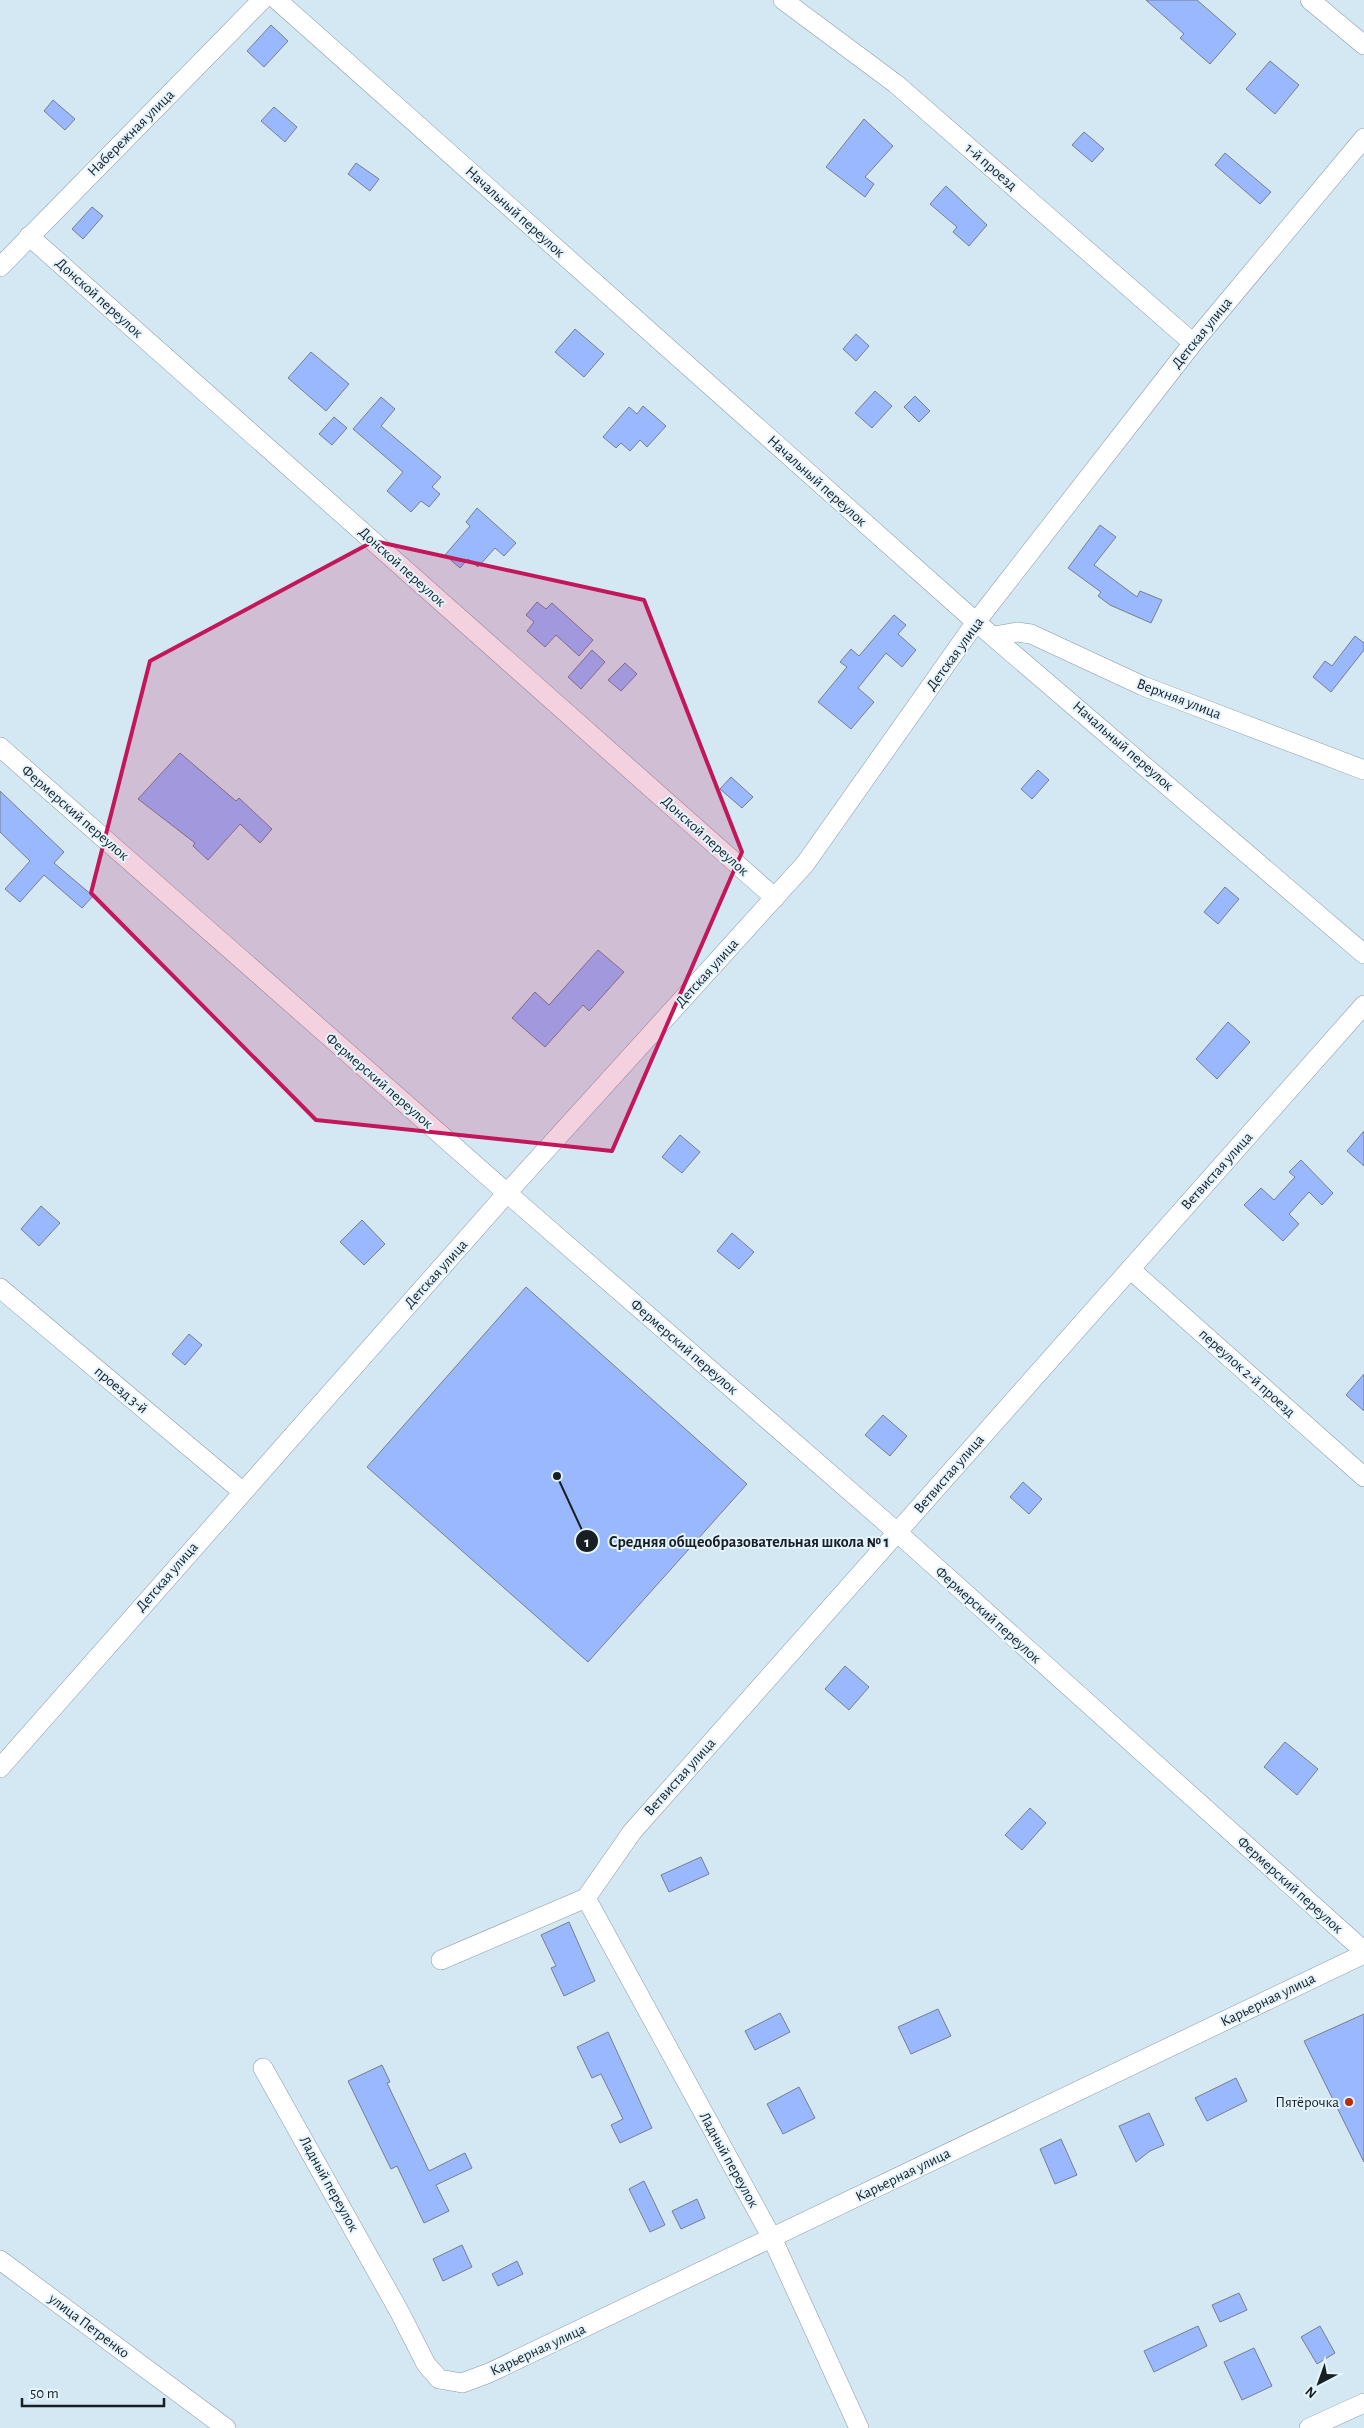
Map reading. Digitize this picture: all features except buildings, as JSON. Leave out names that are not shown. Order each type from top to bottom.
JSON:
[{"type":"street","name":"Набережная улица","points":[[0,267],[262,0]]},
{"type":"street","name":"Начальный переулок","points":[[277,0],[976,622],[1364,954]]},
{"type":"street","name":"1-й проезд","points":[[783,0],[896,84],[1193,343]]},
{"type":"street","points":[[1310,0],[1364,45]]},
{"type":"street","name":"Детская улица","points":[[1,1764],[507,1193],[805,864],[976,622],[1193,343],[1364,138]]},
{"type":"street","name":"Донской переулок","points":[[29,236],[775,898]]},
{"type":"street","name":"Верхняя улица","points":[[994,636],[1017,632],[1031,634],[1143,686],[1364,770]]},
{"type":"street","name":"Фермерский переулок","points":[[0,747],[507,1193],[898,1533],[1364,1953]]},
{"type":"street","name":"Ветвистая улица","points":[[586,1898],[632,1832],[1364,1005]]},
{"type":"street","name":"переулок 2-й проезд","points":[[1130,1270],[1364,1477]]},
{"type":"street","name":"проезд 3-й","points":[[0,1288],[243,1492]]},
{"type":"street","points":[[441,1960],[586,1898]]},
{"type":"street","name":"Ладный переулок","points":[[586,1898],[772,2238],[859,2428]]},
{"type":"street","name":"Карьерная улица","points":[[439,2378],[462,2383],[490,2374],[1364,1953]]},
{"type":"street","name":"Ладный переулок","points":[[264,2068],[399,2311],[426,2364],[439,2378]]},
{"type":"street","name":"улица Петренко","points":[[0,2260],[226,2428]]},
{"type":"street","points":[[1309,2428],[1364,2403]]},
{"type":"highlighted area","points":[[374,541],[644,600],[742,852],[612,1151],[316,1120],[91,893],[150,661]]},
{"type":"place","name":"Средняя общеобразовательная школа № 1","points":[[557,1476]]},
{"type":"place","name":"Пятёрочка","points":[[1349,2102]]}]
